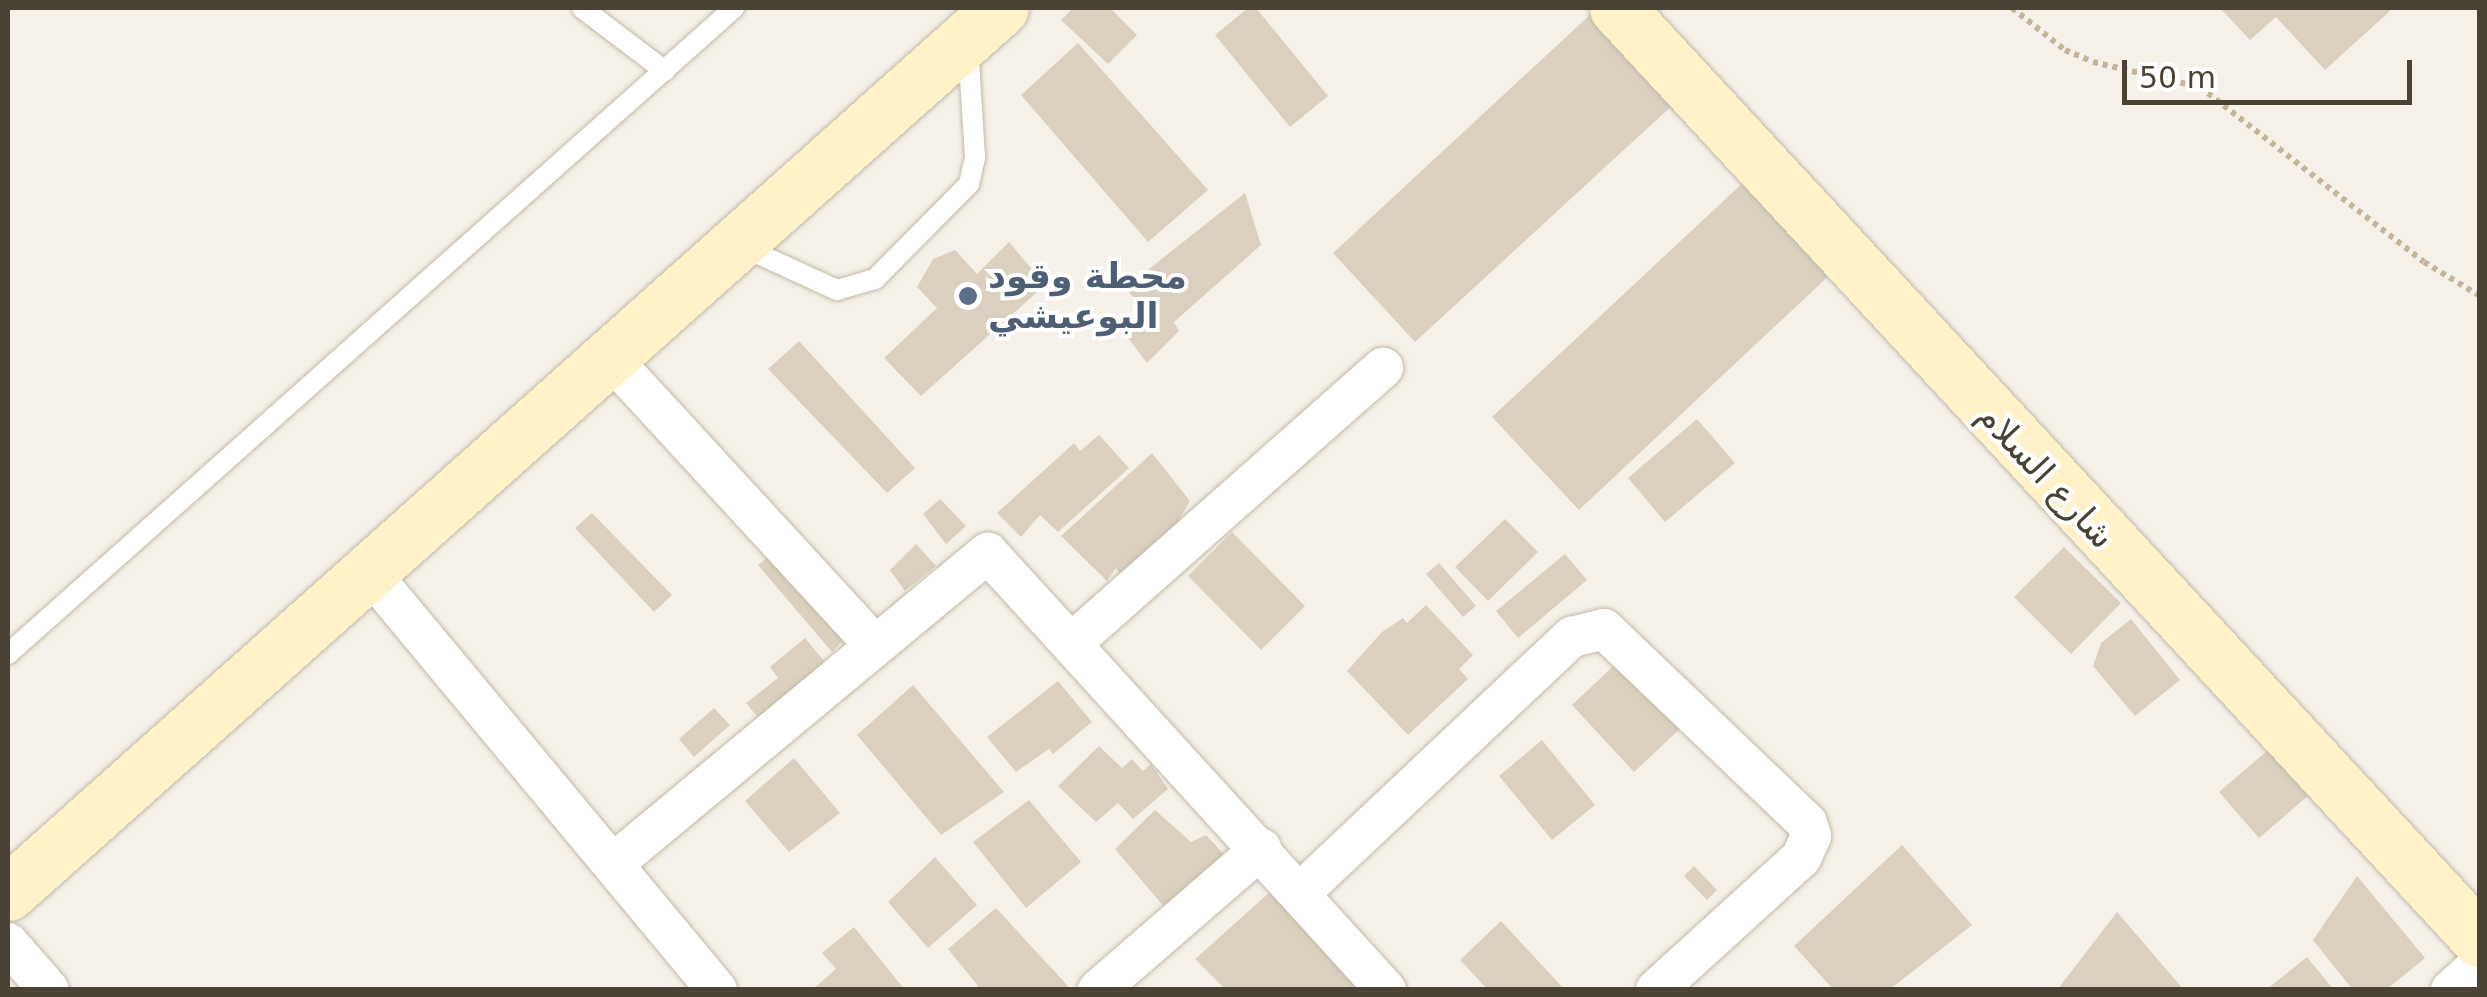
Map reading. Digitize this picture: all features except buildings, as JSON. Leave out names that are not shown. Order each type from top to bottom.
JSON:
[{"type":"main road","name":"شارع السلام","points":[[1617,8],[2480,940]]},
{"type":"main road","points":[[8,893],[606,353],[984,22]]},
{"type":"street","points":[[606,353],[873,644]]},
{"type":"street","points":[[1073,642],[1383,368]]},
{"type":"street","points":[[614,863],[873,644],[988,553],[1386,990]]},
{"type":"street","points":[[366,568],[718,990]]},
{"type":"street","points":[[1300,894],[1572,637],[1604,629],[1807,823],[1812,836],[1801,858],[1656,990]]},
{"type":"street","points":[[1098,990],[1260,849]]},
{"type":"street","points":[[8,943],[49,990]]},
{"type":"street","points":[[2450,990],[2480,964]]},
{"type":"lane","points":[[582,8],[665,71]]},
{"type":"lane","points":[[8,654],[734,8]]},
{"type":"lane","points":[[733,242],[838,290],[875,279],[969,184],[984,22]]},
{"type":"path","points":[[2012,8],[2065,50],[2123,70],[2178,78],[2211,94],[2412,252],[2480,296]]},
{"type":"place","name":"محطة وقود البوعيشي","points":[[968,296]]}]
